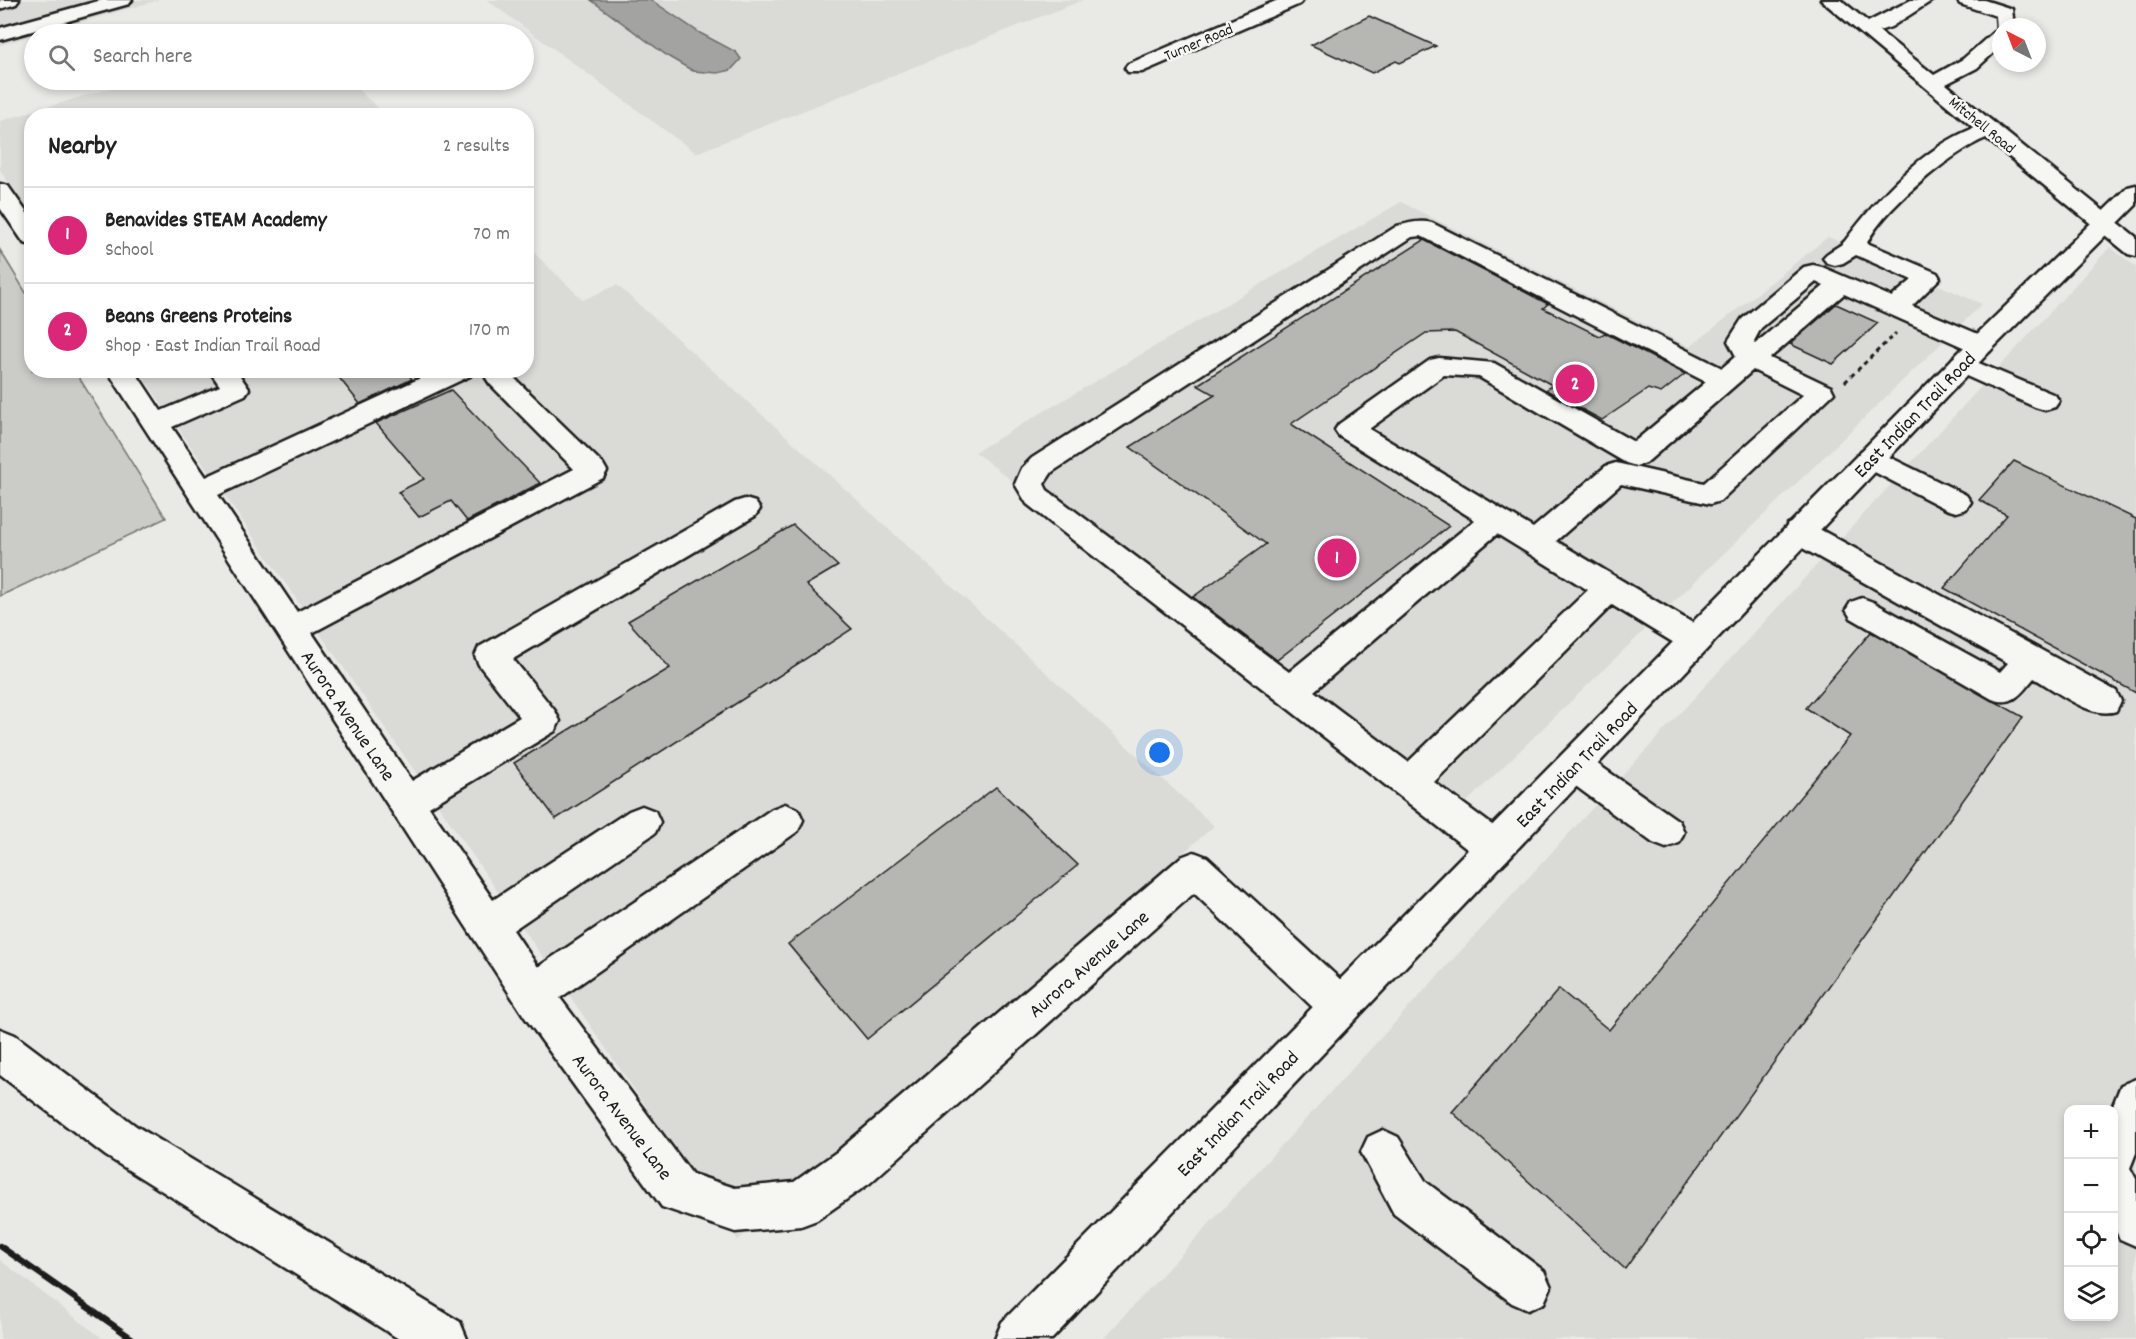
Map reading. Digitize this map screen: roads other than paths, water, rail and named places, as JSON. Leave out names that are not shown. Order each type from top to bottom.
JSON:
[{"type":"street","points":[[0,3],[10,0]]},
{"type":"street","points":[[36,24],[123,0]]},
{"type":"street","name":"Turner Road","points":[[1135,68],[1294,0]]},
{"type":"street","name":"Mitchell Road","points":[[1830,0],[2136,249]]},
{"type":"street","points":[[1865,29],[1884,24],[1923,0]]},
{"type":"street","points":[[1966,0],[2005,13],[2005,18]]},
{"type":"street","points":[[0,34],[24,27]]},
{"type":"street","points":[[1931,82],[1951,78],[1992,43]]},
{"type":"street","points":[[1535,543],[1750,356],[1829,279],[1854,246],[1856,235],[1900,192],[1956,144],[1989,129]]},
{"type":"street","name":"East Indian Trail Road","points":[[1019,1339],[1972,354],[2136,192]]},
{"type":"street","points":[[4,204],[24,228]]},
{"type":"street","points":[[1494,848],[1037,497],[1029,484],[1032,475],[1041,465],[1405,231],[1424,228],[1724,380]]},
{"type":"street","points":[[1854,246],[1928,278],[1897,319]]},
{"type":"street","points":[[1829,279],[1897,319],[1972,354],[2046,401]]},
{"type":"street","points":[[1695,640],[1349,430],[1439,366],[1485,369],[1626,465],[1710,494],[1821,393],[1750,356]]},
{"type":"street","name":"Aurora Avenue Lane","points":[[125,378],[533,993],[678,1191],[735,1210],[801,1204],[854,1167],[1194,869],[1340,1006]]},
{"type":"street","points":[[155,424],[237,389],[228,378]]},
{"type":"street","points":[[200,491],[443,378]]},
{"type":"street","points":[[292,629],[593,471],[499,378]]},
{"type":"street","points":[[1871,458],[1956,502]]},
{"type":"street","points":[[407,802],[543,721],[491,656],[745,509]]},
{"type":"street","points":[[1290,690],[1496,519]]},
{"type":"street","points":[[1799,532],[2104,701]]},
{"type":"street","points":[[1410,783],[1609,588]]},
{"type":"street","points":[[1862,609],[2004,690],[2031,659]]},
{"type":"street","points":[[1574,766],[1666,832]]},
{"type":"street","points":[[533,993],[785,820]]},
{"type":"street","points":[[488,925],[642,822]]},
{"type":"street","points":[[0,1049],[121,1141],[443,1339]]},
{"type":"street","points":[[2118,1143],[2136,1100]]},
{"type":"street","points":[[1383,1152],[1410,1198],[1528,1287]]},
{"type":"street","points":[[2118,1190],[2136,1223]]},
{"type":"railway","points":[[0,1246],[133,1339]]},
{"type":"place","name":"Beans Greens Proteins","points":[[1575,384]]},
{"type":"place","name":"Benavides STEAM Academy","points":[[1337,558]]}]
